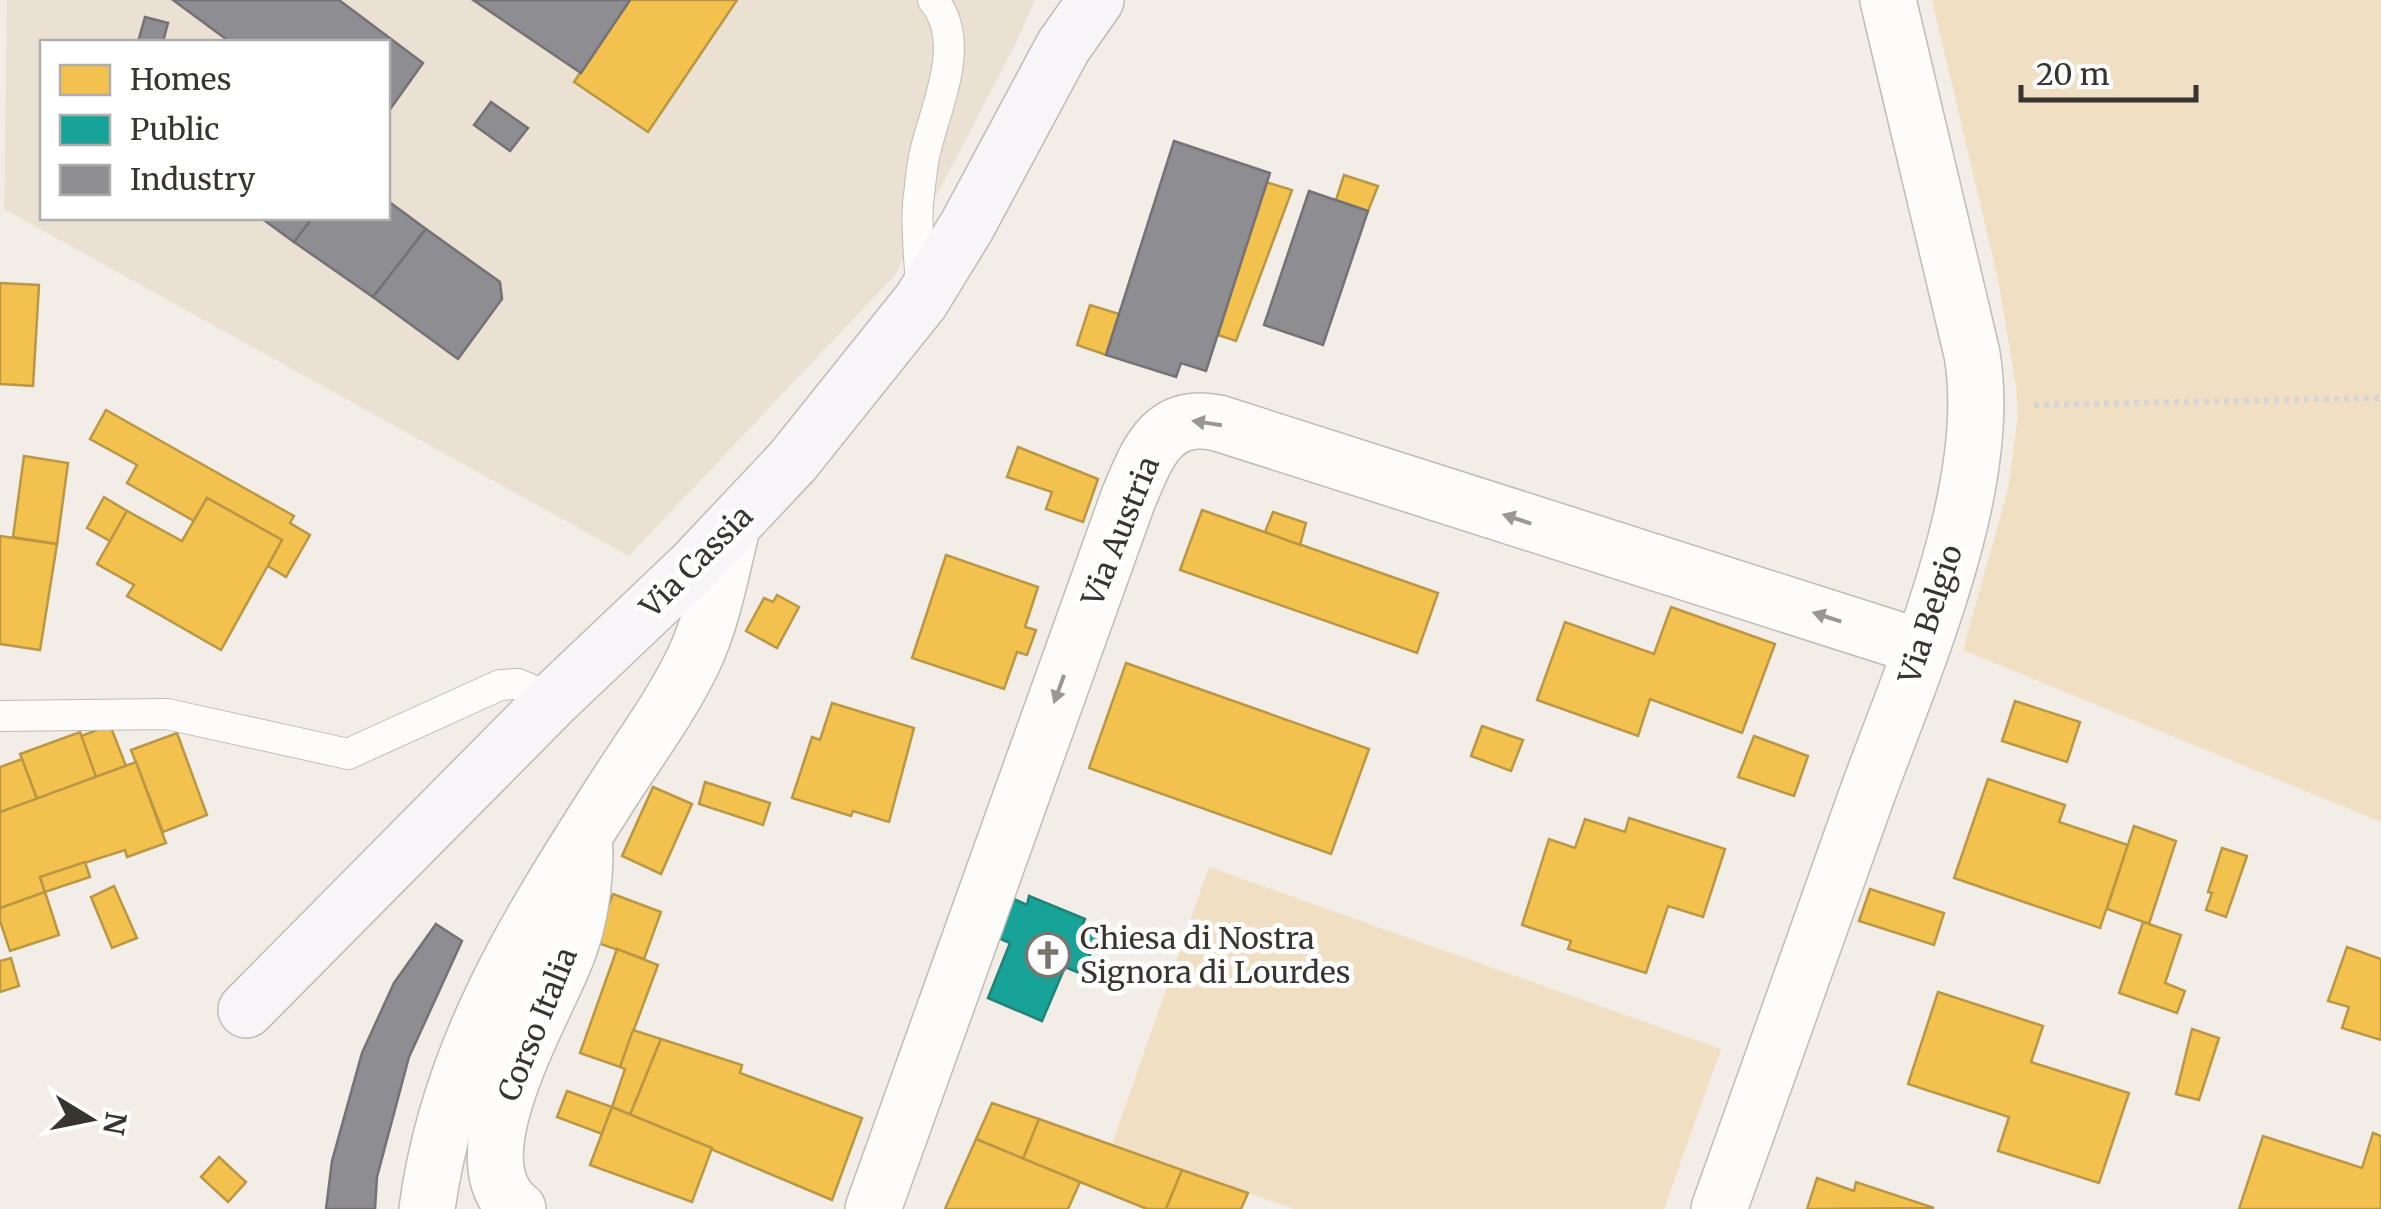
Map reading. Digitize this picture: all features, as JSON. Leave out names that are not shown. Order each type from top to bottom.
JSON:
[{"type":"main road","name":"Via Cassia","points":[[246,1010],[554,699],[732,528],[833,414],[921,301],[967,226],[1069,23],[1096,0]]},
{"type":"street","name":"Via Belgio","points":[[1720,1209],[1920,647],[1957,531],[1974,453],[1978,406],[1972,354],[1888,0]]},
{"type":"street","name":"Via Austria","points":[[873,1209],[1140,470],[1162,435],[1188,420],[1218,423],[1920,647]]},
{"type":"street","points":[[427,1209],[440,1136],[465,1056],[500,978],[695,656],[732,528]]},
{"type":"street","name":"Corso Italia","points":[[518,1209],[504,1194],[497,1171],[499,1122],[520,1057],[569,950],[582,894],[586,833]]},
{"type":"lane","points":[[921,301],[923,160],[949,42],[946,21],[933,0]]},
{"type":"lane","points":[[0,716],[168,714],[348,754],[500,684],[518,684],[554,699]]},
{"type":"path","points":[[1978,406],[2381,398]]},
{"type":"shaded area","points":[[7,0],[1035,0],[895,275],[629,556],[4,209]]},
{"type":"shaded area","points":[[1932,0],[2381,0],[2381,822],[1963,650],[2008,489],[2018,416],[1998,279]]},
{"type":"shaded area","points":[[1209,867],[1721,1049],[1664,1209],[1294,1209],[1112,1144]]},
{"type":"building: Homes","points":[[630,0],[737,0],[648,132],[574,82]]},
{"type":"building: Homes","points":[[1344,175],[1378,186],[1368,211],[1336,200]]},
{"type":"building: Homes","points":[[1266,182],[1292,190],[1236,341],[1218,335]]},
{"type":"building: Homes","points":[[0,283],[39,285],[33,386],[0,384]]},
{"type":"building: Homes","points":[[1090,305],[1119,314],[1106,355],[1077,345]]},
{"type":"building: Homes","points":[[106,410],[294,516],[290,523],[310,535],[286,577],[268,566],[282,540],[207,498],[194,521],[127,483],[137,465],[90,439]]},
{"type":"building: Homes","points":[[1018,447],[1098,479],[1083,522],[1046,509],[1052,492],[1007,477]]},
{"type":"building: Homes","points":[[24,456],[68,463],[57,544],[13,537]]},
{"type":"building: Homes","points":[[104,497],[127,511],[110,541],[87,528]]},
{"type":"building: Homes","points":[[207,498],[282,540],[221,650],[127,596],[134,585],[97,564],[127,511],[182,541]]},
{"type":"building: Homes","points":[[1202,510],[1438,593],[1417,653],[1180,570]]},
{"type":"building: Homes","points":[[1273,512],[1306,523],[1300,545],[1265,532]]},
{"type":"building: Homes","points":[[0,536],[57,544],[40,650],[0,644]]},
{"type":"building: Homes","points":[[946,555],[1038,587],[1025,627],[1036,630],[1027,655],[1017,652],[1004,689],[912,658]]},
{"type":"building: Homes","points":[[777,595],[799,607],[777,648],[746,631],[764,598],[773,602]]},
{"type":"building: Homes","points":[[1671,607],[1775,644],[1742,733],[1650,699],[1638,736],[1537,700],[1565,622],[1654,654]]},
{"type":"building: Homes","points":[[1126,663],[1369,749],[1331,854],[1089,768]]},
{"type":"building: Homes","points":[[2015,701],[2080,722],[2067,762],[2002,741]]},
{"type":"building: Homes","points":[[832,703],[914,728],[889,822],[853,811],[851,816],[792,798],[812,737],[820,740]]},
{"type":"building: Homes","points":[[110,725],[126,766],[96,777],[81,736]]},
{"type":"building: Homes","points":[[1482,726],[1523,740],[1511,771],[1471,756]]},
{"type":"building: Homes","points":[[80,732],[96,777],[37,799],[20,754]]},
{"type":"building: Homes","points":[[177,733],[207,815],[163,832],[131,750]]},
{"type":"building: Homes","points":[[1754,736],[1808,756],[1794,796],[1738,777]]},
{"type":"building: Homes","points":[[22,759],[37,799],[0,812],[0,767]]},
{"type":"building: Homes","points":[[136,762],[166,843],[127,857],[125,850],[40,877],[45,892],[0,908],[0,812]]},
{"type":"building: Homes","points":[[1988,779],[2065,805],[2059,822],[2128,845],[2100,928],[1954,878]]},
{"type":"building: Homes","points":[[705,782],[770,803],[763,825],[699,804]]},
{"type":"building: Homes","points":[[653,787],[692,804],[661,874],[622,856]]},
{"type":"building: Homes","points":[[1629,818],[1725,849],[1703,917],[1668,906],[1646,973],[1568,949],[1571,941],[1522,925],[1549,839],[1575,848],[1585,819],[1625,832]]},
{"type":"building: Homes","points":[[2134,826],[2176,841],[2149,924],[2107,909]]},
{"type":"building: Homes","points":[[2222,848],[2247,856],[2226,917],[2206,910]]},
{"type":"building: Homes","points":[[85,862],[90,877],[45,892],[40,877]]},
{"type":"building: Homes","points":[[114,886],[137,938],[112,948],[91,897]]},
{"type":"building: Homes","points":[[1870,889],[1944,913],[1934,945],[1859,921]]},
{"type":"building: Homes","points":[[45,892],[59,935],[10,951],[0,908]]},
{"type":"building: Homes","points":[[613,894],[661,912],[644,959],[595,942]]},
{"type":"building: Homes","points":[[2143,922],[2181,935],[2165,983],[2185,991],[2177,1013],[2119,993]]},
{"type":"building: Homes","points":[[2347,947],[2381,959],[2381,1040],[2342,1028],[2349,1007],[2328,1001]]},
{"type":"building: Homes","points":[[617,949],[658,965],[620,1067],[580,1053]]},
{"type":"building: Homes","points":[[11,958],[19,986],[0,992],[0,961]]},
{"type":"building: Homes","points":[[1938,992],[2043,1026],[2031,1062],[2129,1093],[2099,1183],[1998,1151],[2009,1117],[1908,1084]]},
{"type":"building: Homes","points":[[2192,1029],[2219,1038],[2199,1100],[2176,1094]]},
{"type":"building: Homes","points":[[633,1030],[661,1039],[630,1115],[612,1107]]},
{"type":"building: Homes","points":[[661,1039],[742,1065],[740,1073],[862,1118],[832,1200],[630,1115]]},
{"type":"building: Homes","points":[[567,1091],[612,1107],[602,1134],[557,1117]]},
{"type":"building: Homes","points":[[992,1103],[1039,1119],[1023,1159],[976,1139]]},
{"type":"building: Homes","points":[[612,1107],[712,1148],[692,1202],[590,1165]]},
{"type":"building: Homes","points":[[1039,1119],[1182,1170],[1166,1209],[1147,1209],[1023,1159]]},
{"type":"building: Homes","points":[[2373,1133],[2381,1136],[2381,1209],[2239,1209],[2263,1136],[2362,1168]]},
{"type":"building: Homes","points":[[976,1139],[1080,1182],[1068,1209],[945,1209]]},
{"type":"building: Homes","points":[[219,1157],[246,1182],[228,1202],[201,1177]]},
{"type":"building: Homes","points":[[1182,1170],[1248,1193],[1241,1209],[1166,1209]]},
{"type":"building: Homes","points":[[1817,1178],[1854,1191],[1856,1182],[1934,1208],[1807,1209]]},
{"type":"building: Public","name":"Chiesa di Nostra Signora di Lourdes","points":[[1029,896],[1085,919],[1081,928],[1098,935],[1082,974],[1065,967],[1042,1021],[988,998],[1010,943],[996,937],[1012,898],[1027,905]]},
{"type":"building: Industry","points":[[173,0],[339,0],[423,63],[390,109],[390,40],[227,40]]},
{"type":"building: Industry","points":[[473,0],[630,0],[581,73]]},
{"type":"building: Industry","points":[[145,17],[168,23],[164,40],[139,40]]},
{"type":"building: Industry","points":[[491,102],[528,128],[510,151],[474,125]]},
{"type":"building: Industry","points":[[1174,141],[1270,173],[1206,371],[1181,363],[1176,377],[1106,355]]},
{"type":"building: Industry","points":[[1309,191],[1368,211],[1323,345],[1264,325]]},
{"type":"building: Industry","points":[[390,202],[426,229],[373,297],[294,242],[310,220],[390,220]]},
{"type":"building: Industry","points":[[264,220],[310,220],[294,242]]},
{"type":"building: Industry","points":[[426,229],[500,282],[502,299],[458,359],[373,297]]},
{"type":"building: Industry","points":[[436,924],[462,941],[409,1057],[377,1177],[375,1209],[326,1209],[332,1161],[362,1053],[394,983]]},
{"type":"place","name":"Chiesa di Nostra Signora di Lourdes","points":[[1048,955]]}]
